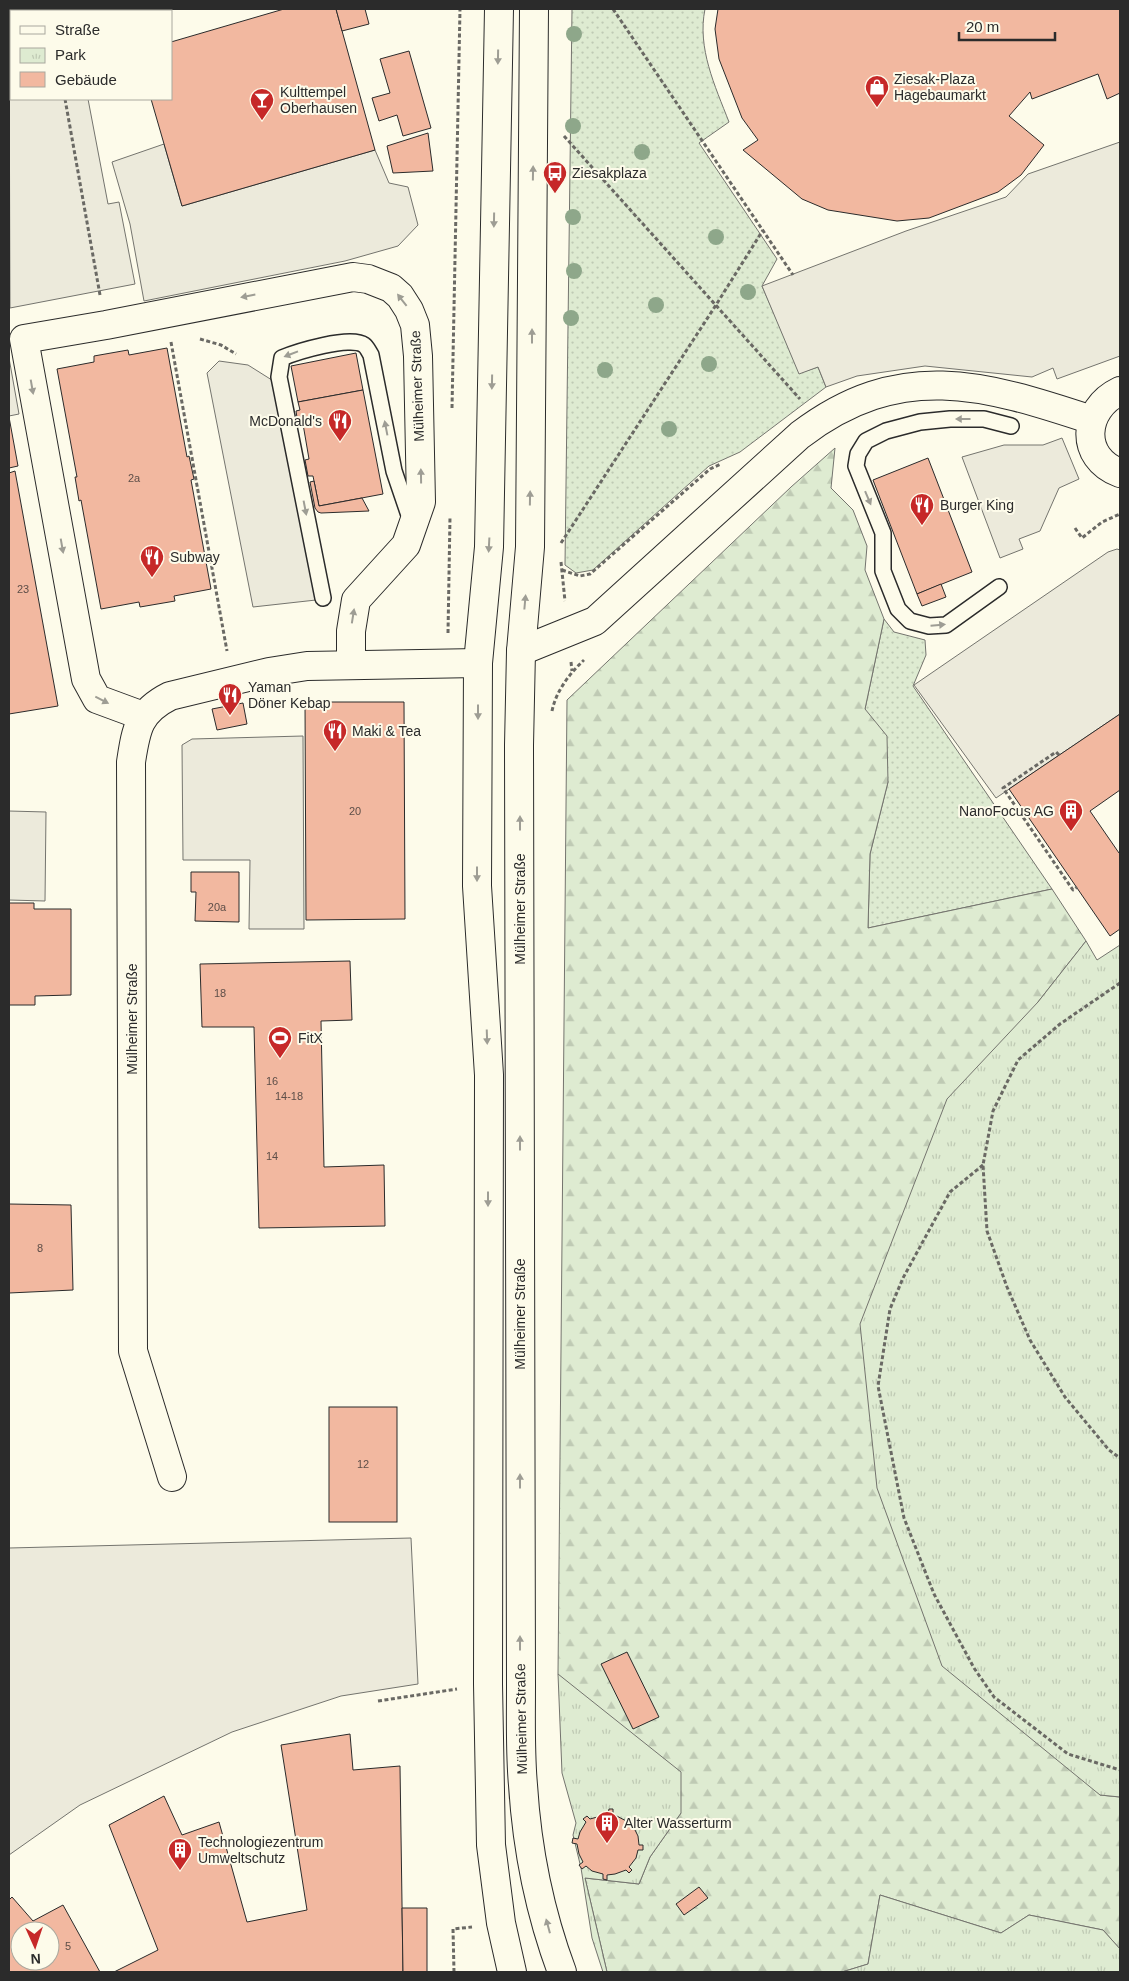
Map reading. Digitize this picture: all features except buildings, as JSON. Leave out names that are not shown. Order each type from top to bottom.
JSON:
[{"type":"main road","points":[[499,9],[489,547],[478,663],[477,886],[489,1075],[488,1684],[491,1846],[501,1923],[512,1972]]},
{"type":"main road","name":"Mülheimer Straße","points":[[534,9],[530,547],[521,651],[520,1587],[522,1785],[531,1858],[562,1972]]},
{"type":"main road","name":"Mülheimer Straße","points":[[144,716],[97,699],[86,679],[24,339],[353,277],[368,279],[391,288],[400,296],[415,324],[418,356],[421,502],[406,545],[356,600],[351,631],[351,665]]},
{"type":"main road","name":"Mülheimer Straße","points":[[172,1477],[133,1351],[130,762],[136,734],[144,716],[159,702],[170,696],[307,666],[478,663],[521,651],[595,621],[740,488],[819,420],[852,404],[886,392],[932,384],[973,387],[1007,393],[1092,420]]},
{"type":"main road","points":[[1120,392],[1108,398],[1098,408],[1092,420],[1090,436],[1095,451],[1104,464],[1120,473]]},
{"type":"lane","points":[[323,598],[279,377],[282,358],[300,351],[353,341],[364,344],[371,355],[394,471],[413,526]]},
{"type":"lane","points":[[1000,586],[946,625],[929,626],[910,621],[898,609],[882,571],[883,533],[856,466],[858,454],[866,441],[886,431],[920,422],[950,419],[984,419],[1011,426]]},
{"type":"path","points":[[452,418],[460,9]]},
{"type":"path","points":[[612,9],[793,275]]},
{"type":"path","points":[[65,100],[106,325]]},
{"type":"path","points":[[564,136],[819,420]]},
{"type":"path","points":[[559,546],[763,230]]},
{"type":"path","points":[[170,336],[232,681]]},
{"type":"path","points":[[192,337],[221,345],[236,354]]},
{"type":"path","points":[[1075,528],[1082,538],[1102,522],[1120,514]]},
{"type":"path","points":[[447,664],[450,517]]},
{"type":"path","points":[[552,716],[553,706],[560,689],[572,671]]},
{"type":"path","points":[[1059,756],[1056,752],[1003,788],[1073,890],[1077,888]]},
{"type":"path","points":[[1120,983],[1060,1024],[1018,1060],[993,1111],[983,1165],[987,1232],[1007,1287],[1030,1340],[1065,1397],[1109,1450],[1120,1458]]},
{"type":"path","points":[[983,1165],[950,1192],[903,1278],[890,1310],[878,1386],[904,1518],[934,1594],[974,1668],[994,1698],[1068,1754],[1120,1770]]},
{"type":"path","points":[[378,1701],[488,1684]]},
{"type":"path","points":[[453,1930],[454,1972]]},
{"type":"green space","points":[[572,9],[705,9],[703,38],[705,52],[713,81],[729,122],[699,143],[777,259],[762,286],[800,373],[818,367],[826,387],[740,452],[709,466],[593,570],[576,573],[565,565]]},
{"type":"green space","points":[[835,448],[831,488],[853,510],[867,546],[865,570],[884,619],[865,709],[887,736],[888,782],[870,854],[868,928],[1052,889],[1086,941],[1038,1002],[1100,1795],[1120,1797],[1120,1949],[1103,1930],[1029,1915],[1001,1933],[880,1895],[868,1964],[842,1972],[607,1972],[585,1878],[639,1884],[650,1857],[681,1813],[558,1674],[567,700],[791,487]]},
{"type":"green space","points":[[884,619],[894,632],[925,640],[926,655],[913,686],[1052,889],[868,928],[870,854],[888,782],[865,709]]},
{"type":"green space","points":[[1086,941],[1097,960],[1120,945],[1120,1797],[1100,1795],[942,1666],[877,1488],[860,1324],[947,1099],[1038,1002]]},
{"type":"green space","points":[[558,1674],[681,1772],[681,1813],[650,1857],[639,1884],[585,1878],[607,1972],[603,1972],[592,1938],[581,1868],[573,1835],[576,1823],[562,1773]]},
{"type":"green space","points":[[880,1895],[1001,1933],[1029,1915],[1103,1930],[1120,1949],[1120,1972],[842,1972],[868,1964]]},
{"type":"shaded area","points":[[9,31],[10,100],[88,100],[108,204],[119,202],[135,284],[10,308]]},
{"type":"shaded area","points":[[1120,142],[1120,356],[1057,379],[1053,368],[1032,377],[925,366],[857,376],[826,387],[818,367],[799,374],[762,286],[906,231],[1006,197],[1028,174]]},
{"type":"shaded area","points":[[164,144],[182,206],[375,150],[389,183],[408,187],[418,225],[398,246],[345,261],[144,301],[130,224],[112,162]]},
{"type":"shaded area","points":[[9,358],[19,414],[9,416]]},
{"type":"shaded area","points":[[219,361],[248,365],[275,382],[316,600],[253,607],[207,373]]},
{"type":"shaded area","points":[[1062,438],[1079,479],[1059,488],[1040,531],[1019,539],[1023,549],[1000,558],[962,457],[1004,445],[1043,445]]},
{"type":"shaded area","name":"NanoFocus AG","points":[[1120,550],[1120,714],[996,798],[914,685],[1108,552]]},
{"type":"shaded area","points":[[303,736],[304,929],[249,929],[250,860],[183,860],[182,745],[192,739]]},
{"type":"shaded area","points":[[9,811],[46,812],[45,901],[9,900]]},
{"type":"shaded area","points":[[411,1538],[418,1684],[341,1696],[232,1732],[80,1805],[9,1855],[9,1548]]},
{"type":"place","name":"Ziesak-Plaza Hagebaumarkt","points":[[877,108]]},
{"type":"place","name":"Kulttempel Oberhausen","points":[[262,121]]},
{"type":"place","name":"Ziesakplaza","points":[[555,194]]},
{"type":"place","name":"McDonald's","points":[[340,442]]},
{"type":"place","name":"Burger King","points":[[922,526]]},
{"type":"place","name":"Subway","points":[[152,578]]},
{"type":"place","name":"Yaman Döner Kebap","points":[[230,716]]},
{"type":"place","name":"Maki & Tea","points":[[335,752]]},
{"type":"place","name":"NanoFocus AG","points":[[1071,832]]},
{"type":"place","name":"FitX","points":[[280,1059]]},
{"type":"place","name":"Alter Wasserturm","points":[[607,1844]]},
{"type":"place","name":"Technologiezentrum Umweltschutz","points":[[180,1871]]}]
